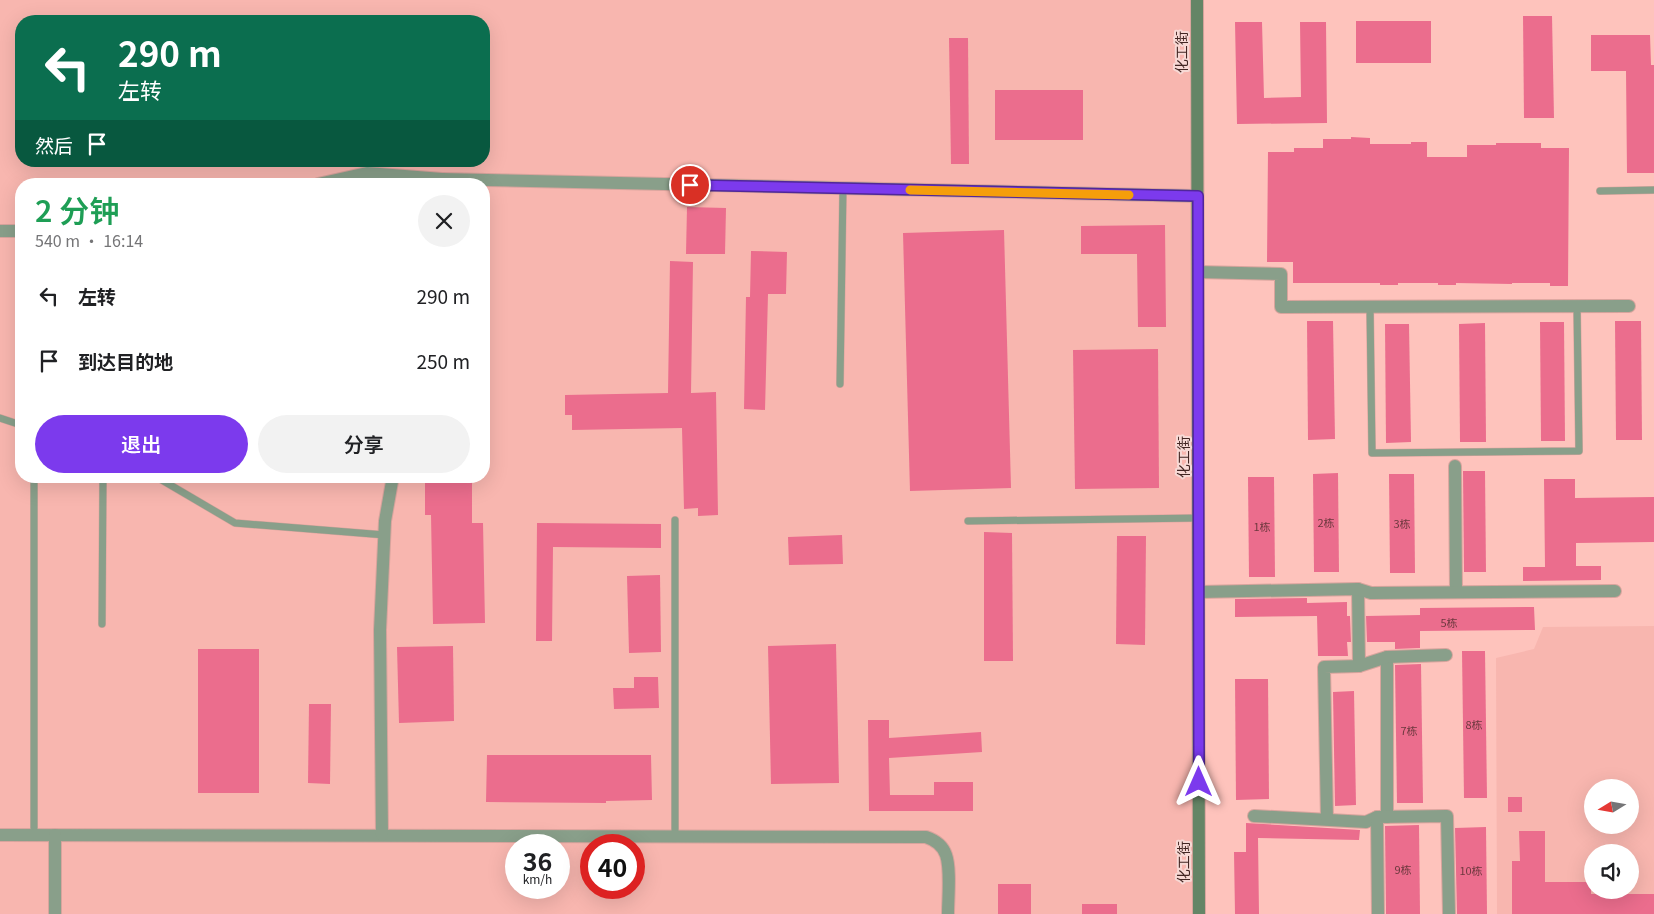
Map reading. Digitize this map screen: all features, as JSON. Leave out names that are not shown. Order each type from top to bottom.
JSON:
[{"type":"street","name":"化工街","points":[[1197,0],[1200,914]]},
{"type":"street","points":[[345,178],[367,173],[414,178]]},
{"type":"street","points":[[490,182],[1198,196]]},
{"type":"street","points":[[0,230],[15,231]]},
{"type":"street","points":[[1198,272],[1281,274],[1282,307],[1629,306]]},
{"type":"street","points":[[1454,466],[1456,592]]},
{"type":"street","points":[[382,835],[380,630],[385,521],[392,483]]},
{"type":"street","points":[[1358,589],[1359,666]]},
{"type":"street","points":[[1199,592],[1358,589],[1371,593],[1615,591]]},
{"type":"street","points":[[1327,819],[1324,667],[1359,666],[1387,657],[1446,655]]},
{"type":"street","points":[[1378,914],[1387,657]]},
{"type":"street","points":[[1254,816],[1366,822],[1382,817],[1447,816],[1449,914]]},
{"type":"street","points":[[0,835],[926,837],[935,840],[946,854],[948,864],[948,914]]},
{"type":"street","points":[[55,835],[56,914]]},
{"type":"lane","points":[[840,384],[843,188]]},
{"type":"lane","points":[[1600,191],[1654,190]]},
{"type":"lane","points":[[1370,307],[1372,452],[1579,451],[1577,306]]},
{"type":"lane","points":[[0,418],[15,423]]},
{"type":"lane","points":[[34,483],[34,835]]},
{"type":"lane","points":[[102,624],[103,483]]},
{"type":"lane","points":[[167,483],[235,523],[385,535]]},
{"type":"lane","points":[[968,521],[1199,518]]},
{"type":"lane","points":[[675,520],[676,836]]},
{"type":"shaded area","points":[[0,0],[1197,0],[1199,914],[0,914]]},
{"type":"shaded area","points":[[1654,626],[1654,914],[1497,914],[1496,658],[1534,649],[1543,627]]},
{"type":"building","points":[[1523,16],[1552,16],[1554,118],[1524,118]]},
{"type":"building","points":[[1356,21],[1431,21],[1431,63],[1356,63]]},
{"type":"building","points":[[1235,22],[1262,22],[1264,98],[1301,97],[1300,22],[1326,22],[1327,123],[1237,124]]},
{"type":"building","points":[[1591,35],[1650,35],[1651,65],[1654,65],[1654,173],[1627,173],[1626,71],[1591,71]]},
{"type":"building","points":[[949,38],[968,38],[969,164],[951,164]]},
{"type":"building","points":[[995,90],[1083,90],[1083,140],[995,140]]},
{"type":"building","points":[[1351,137],[1370,138],[1370,144],[1427,142],[1427,157],[1467,157],[1467,145],[1496,145],[1496,143],[1541,143],[1541,148],[1569,148],[1568,286],[1550,286],[1550,283],[1456,283],[1456,285],[1438,285],[1438,283],[1398,283],[1398,285],[1380,285],[1380,283],[1293,283],[1293,262],[1267,262],[1268,152],[1294,152],[1294,148],[1323,148],[1323,139],[1351,139]]},
{"type":"building","points":[[687,207],[726,208],[725,254],[686,254]]},
{"type":"building","points":[[1165,225],[1166,327],[1138,327],[1137,254],[1081,254],[1081,226]]},
{"type":"building","points":[[1004,230],[1011,488],[910,491],[903,233]]},
{"type":"building","points":[[751,251],[787,252],[786,294],[768,294],[765,410],[744,409],[746,297],[750,297]]},
{"type":"building","points":[[670,261],[693,262],[691,393],[716,392],[718,515],[698,516],[698,508],[684,509],[682,428],[572,430],[572,415],[565,415],[565,395],[668,393]]},
{"type":"building","points":[[1307,321],[1333,321],[1335,439],[1308,440]]},
{"type":"building","points":[[1615,321],[1641,321],[1642,440],[1616,440]]},
{"type":"building","points":[[1540,322],[1564,322],[1565,441],[1541,441]]},
{"type":"building","points":[[1485,323],[1486,442],[1460,442],[1459,324]]},
{"type":"building","points":[[1385,324],[1409,324],[1411,442],[1386,443]]},
{"type":"building","points":[[1158,349],[1159,488],[1075,489],[1073,350]]},
{"type":"building","points":[[1463,471],[1485,471],[1486,572],[1464,572]]},
{"type":"building","points":[[1338,473],[1339,572],[1314,572],[1313,474]]},
{"type":"building","points":[[1389,474],[1414,474],[1415,573],[1390,573]]},
{"type":"building","points":[[1248,477],[1274,477],[1275,577],[1249,577]]},
{"type":"building","points":[[1544,479],[1575,479],[1575,498],[1654,497],[1654,542],[1576,543],[1576,566],[1601,566],[1601,580],[1523,581],[1523,567],[1545,567]]},
{"type":"building","points":[[425,483],[472,483],[472,523],[483,523],[485,623],[433,624],[431,515],[425,515]]},
{"type":"building","points":[[537,523],[661,524],[661,548],[553,547],[552,641],[536,641]]},
{"type":"building","points":[[984,532],[1012,533],[1013,661],[984,661]]},
{"type":"building","points":[[842,535],[843,564],[789,565],[788,537]]},
{"type":"building","points":[[1117,536],[1146,536],[1145,645],[1116,644]]},
{"type":"building","points":[[660,575],[661,652],[629,653],[627,576]]},
{"type":"building","points":[[1307,598],[1307,603],[1347,602],[1347,616],[1350,616],[1351,642],[1347,642],[1348,656],[1318,656],[1317,616],[1235,617],[1235,599]]},
{"type":"building","points":[[1534,607],[1535,630],[1420,631],[1420,648],[1395,649],[1395,642],[1367,642],[1366,616],[1420,615],[1420,608]]},
{"type":"building","points":[[836,644],[839,783],[771,784],[768,646]]},
{"type":"building","points":[[453,646],[454,721],[399,723],[397,647]]},
{"type":"building","points":[[198,649],[259,649],[259,793],[198,793]]},
{"type":"building","points":[[1462,651],[1485,651],[1487,798],[1464,798]]},
{"type":"building","points":[[1421,664],[1423,803],[1397,803],[1395,665]]},
{"type":"building","points":[[634,677],[658,677],[659,708],[614,709],[613,688],[634,688]]},
{"type":"building","points":[[1235,679],[1268,679],[1269,799],[1236,800]]},
{"type":"building","points":[[1354,691],[1356,805],[1335,806],[1333,692]]},
{"type":"building","points":[[309,704],[331,704],[330,784],[308,783]]},
{"type":"building","points":[[868,720],[889,720],[889,738],[981,732],[982,752],[889,758],[890,795],[934,795],[934,782],[973,782],[973,811],[869,811]]},
{"type":"building","points":[[487,755],[651,755],[652,800],[606,801],[606,803],[486,802]]},
{"type":"building","points":[[1508,797],[1522,797],[1522,812],[1508,812]]},
{"type":"building","points":[[1246,823],[1360,830],[1359,840],[1258,838],[1259,914],[1235,914],[1234,852],[1246,852]]},
{"type":"building","points":[[1419,825],[1420,914],[1386,914],[1385,826]]},
{"type":"building","points":[[1486,827],[1487,914],[1457,914],[1455,828]]},
{"type":"building","points":[[1519,831],[1545,831],[1545,882],[1584,882],[1584,899],[1639,899],[1639,894],[1654,894],[1654,914],[1512,914],[1512,861],[1520,861]]},
{"type":"building","points":[[998,884],[1031,884],[1031,914],[998,914]]},
{"type":"building","points":[[1082,904],[1117,904],[1117,914],[1082,914]]},
{"type":"slow traffic","points":[[910,190],[1129,195]]},
{"type":"route","points":[[690,185],[1198,196],[1199,782]]}]
